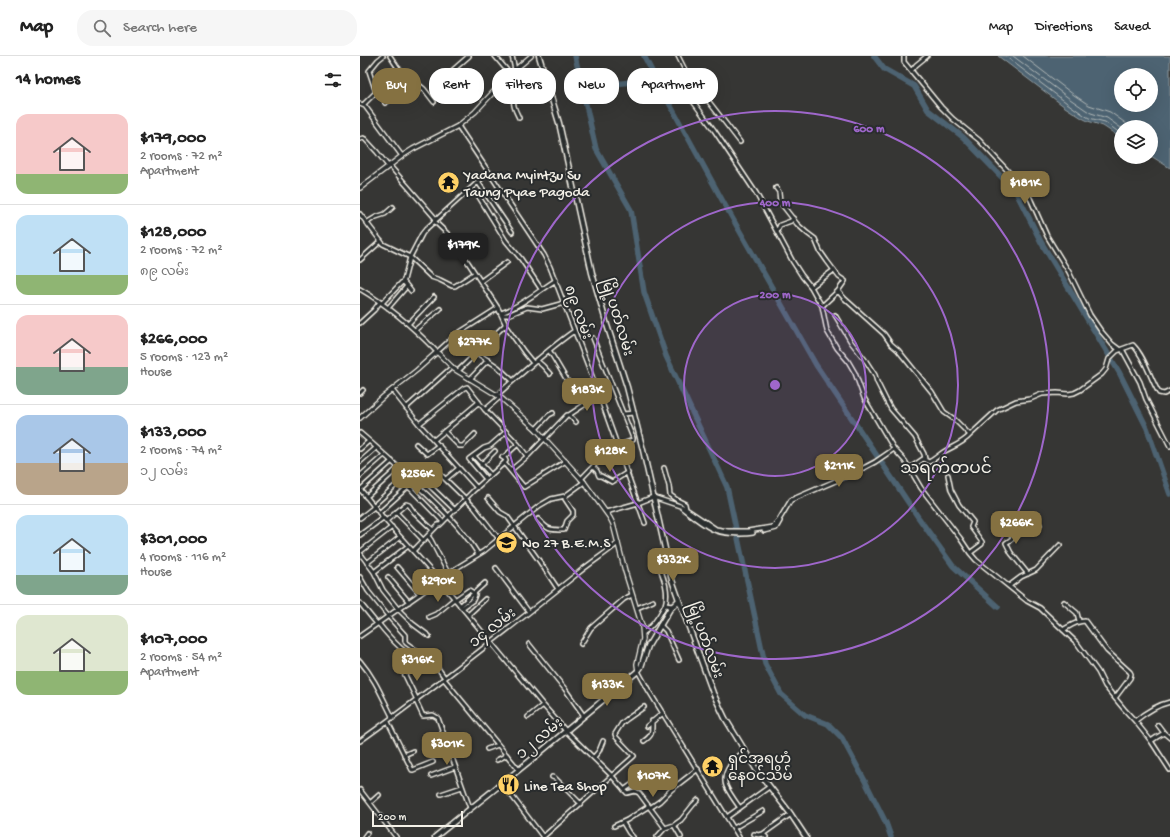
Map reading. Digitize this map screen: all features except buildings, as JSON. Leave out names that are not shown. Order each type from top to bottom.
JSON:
[{"type":"main road","name":"မြို့ပတ်လမ်း","points":[[539,56],[543,68]]},
{"type":"main road","name":"မြို့ပတ်လမ်း","points":[[554,104],[592,273],[606,325],[634,413],[672,580],[713,693],[725,718],[756,769],[791,814],[806,837]]},
{"type":"main road","name":"၁၂ လမ်း","points":[[435,837],[519,770],[638,671],[642,667],[648,646],[660,625],[679,600]]},
{"type":"street","points":[[383,56],[370,69],[369,73],[376,92],[362,104],[402,156]]},
{"type":"street","points":[[390,56],[398,68]]},
{"type":"street","points":[[455,68],[469,56]]},
{"type":"street","points":[[495,56],[505,68]]},
{"type":"street","points":[[512,56],[515,68]]},
{"type":"street","points":[[517,68],[531,56]]},
{"type":"street","points":[[678,56],[684,68]]},
{"type":"street","points":[[904,56],[904,62],[945,111],[979,140],[1030,198],[1047,236],[1069,272],[1090,315],[1100,331],[1120,350],[1140,382],[1146,399],[1170,446]]},
{"type":"street","points":[[912,70],[927,56]]},
{"type":"street","points":[[421,87],[429,96]]},
{"type":"street","points":[[360,188],[413,149],[458,126],[475,112],[492,94]]},
{"type":"street","points":[[514,104],[519,118]]},
{"type":"street","points":[[695,104],[752,187],[793,262],[811,286],[822,306],[827,331],[855,373],[864,398],[894,449],[910,468],[921,488],[976,560],[1027,600],[1040,608],[1079,646],[1098,672],[1105,686],[1151,741],[1170,770]]},
{"type":"street","points":[[710,104],[740,142]]},
{"type":"street","name":"၈၉ လမ်း","points":[[458,126],[544,255],[556,280],[628,472],[645,523]]},
{"type":"street","points":[[360,140],[363,138],[365,139],[452,238],[498,308],[505,325],[524,352],[535,362],[543,366],[550,374]]},
{"type":"street","points":[[360,323],[403,281],[410,257],[422,234],[435,220],[489,172]]},
{"type":"street","points":[[478,182],[512,232]]},
{"type":"street","points":[[776,188],[780,202],[807,233],[815,239],[820,251],[839,277],[845,281],[838,291],[822,306]]},
{"type":"street","points":[[479,197],[506,241],[521,259],[541,289]]},
{"type":"street","points":[[366,223],[385,214],[393,207]]},
{"type":"street","points":[[360,214],[386,246],[410,257],[431,277],[452,286],[458,285],[475,273]]},
{"type":"street","points":[[777,231],[780,226],[791,221],[793,218]]},
{"type":"street","points":[[360,260],[381,241]]},
{"type":"street","points":[[480,281],[507,262]]},
{"type":"street","points":[[811,286],[834,270]]},
{"type":"street","points":[[501,313],[517,305],[556,280]]},
{"type":"street","points":[[403,281],[411,291]]},
{"type":"street","points":[[388,308],[407,286]]},
{"type":"street","points":[[360,289],[408,324],[452,367],[498,396],[536,428],[581,478],[606,512],[613,524],[643,633],[637,664],[638,671],[739,837]]},
{"type":"street","points":[[838,291],[884,334],[932,392],[944,412],[954,419],[970,435]]},
{"type":"street","points":[[408,324],[434,297]]},
{"type":"street","points":[[501,313],[508,315],[527,307],[542,309],[564,303]]},
{"type":"street","points":[[360,418],[457,334],[498,308]]},
{"type":"street","points":[[415,330],[440,309]]},
{"type":"street","points":[[836,315],[851,342],[866,361],[891,409],[915,437],[925,459],[929,462],[946,450],[963,442],[997,410],[1016,401],[1042,394],[1068,394],[1080,390],[1102,374],[1106,369],[1109,359],[1120,350],[1133,345],[1137,349],[1148,369],[1159,393],[1164,394],[1170,391]]},
{"type":"street","points":[[458,371],[505,325]]},
{"type":"street","points":[[485,410],[513,381],[574,331]]},
{"type":"street","points":[[581,478],[606,452],[618,445],[633,440],[593,338]]},
{"type":"street","points":[[549,350],[574,392]]},
{"type":"street","points":[[477,352],[513,381]]},
{"type":"street","points":[[470,379],[488,360]]},
{"type":"street","points":[[406,408],[452,367]]},
{"type":"street","points":[[419,424],[467,387],[485,410],[518,444],[527,456]]},
{"type":"street","points":[[360,393],[364,390]]},
{"type":"street","points":[[392,390],[419,424],[477,488]]},
{"type":"street","points":[[511,470],[569,415],[600,397]]},
{"type":"street","points":[[434,440],[479,402]]},
{"type":"street","points":[[536,428],[553,413]]},
{"type":"street","points":[[623,414],[634,413]]},
{"type":"street","points":[[569,415],[576,422]]},
{"type":"street","points":[[444,431],[459,446],[475,434]]},
{"type":"street","points":[[486,479],[469,459],[484,448],[490,446],[506,432]]},
{"type":"street","points":[[360,433],[392,461],[448,516],[468,539],[478,554]]},
{"type":"street","points":[[360,449],[369,441]]},
{"type":"street","points":[[416,444],[427,454],[439,445]]},
{"type":"street","points":[[413,551],[465,499],[504,463],[506,460],[503,457],[518,444]]},
{"type":"street","points":[[360,462],[376,448]]},
{"type":"street","points":[[679,506],[712,529],[723,532],[748,532],[776,528],[789,504],[796,498],[854,473],[875,462],[894,449]]},
{"type":"street","points":[[481,465],[495,451]]},
{"type":"street","points":[[360,476],[384,455]]},
{"type":"street","points":[[474,456],[491,475]]},
{"type":"street","points":[[910,468],[921,460],[925,459]]},
{"type":"street","points":[[392,461],[360,490],[362,495],[366,497],[413,551],[566,731],[594,757],[624,790],[628,793],[638,791],[665,828]]},
{"type":"street","points":[[504,463],[524,487],[566,461]]},
{"type":"street","points":[[379,513],[432,465],[436,471],[474,507],[488,527],[499,539]]},
{"type":"street","points":[[593,467],[599,476],[612,482],[628,472]]},
{"type":"street","points":[[366,497],[398,468]]},
{"type":"street","points":[[446,479],[459,468]]},
{"type":"street","points":[[664,468],[670,495],[685,504],[686,509]]},
{"type":"street","points":[[948,475],[951,490],[972,522],[971,527],[982,542],[982,544],[970,553]]},
{"type":"street","points":[[360,518],[407,476]]},
{"type":"street","points":[[360,636],[448,573],[499,539],[539,506],[551,499],[564,496],[584,482]]},
{"type":"street","points":[[429,484],[455,510]]},
{"type":"street","points":[[408,486],[443,522]]},
{"type":"street","points":[[538,519],[548,528],[564,530],[567,521],[573,514],[573,511],[564,496]]},
{"type":"street","points":[[606,512],[653,497],[686,509],[716,529],[734,532]]},
{"type":"street","points":[[488,498],[500,512],[507,516],[558,589]]},
{"type":"street","points":[[386,521],[405,504],[408,504],[433,530]]},
{"type":"street","points":[[396,512],[424,541]]},
{"type":"street","points":[[360,536],[383,518]]},
{"type":"street","points":[[1028,574],[1011,553],[1006,542],[1029,527],[1040,525]]},
{"type":"street","points":[[392,527],[360,552],[374,572],[383,590],[398,609],[413,624],[429,636]]},
{"type":"street","points":[[428,536],[448,573]]},
{"type":"street","points":[[367,563],[400,537]]},
{"type":"street","name":"၁၄ လမ်း","points":[[360,740],[388,722],[576,574],[618,543]]},
{"type":"street","points":[[1009,586],[1021,577],[1036,570],[1060,545]]},
{"type":"street","points":[[374,572],[408,546]]},
{"type":"street","points":[[643,633],[651,626],[665,605],[666,601],[667,590],[657,560]]},
{"type":"street","points":[[397,567],[420,594]]},
{"type":"street","points":[[496,568],[529,612]]},
{"type":"street","points":[[360,577],[368,591],[405,635],[406,643],[435,664],[519,770]]},
{"type":"street","points":[[388,577],[408,602]]},
{"type":"street","points":[[461,607],[485,583]]},
{"type":"street","points":[[429,617],[436,614],[469,590],[474,593]]},
{"type":"street","points":[[461,607],[473,600],[475,595],[474,593]]},
{"type":"street","points":[[581,644],[591,628],[624,599],[632,595]]},
{"type":"street","points":[[468,615],[485,598]]},
{"type":"street","points":[[473,600],[478,606]]},
{"type":"street","points":[[637,608],[653,601]]},
{"type":"street","points":[[1064,602],[1077,613],[1079,621]]},
{"type":"street","points":[[360,603],[377,624],[404,652],[429,668]]},
{"type":"street","points":[[665,605],[673,606]]},
{"type":"street","points":[[1063,630],[1079,621],[1084,621],[1107,651],[1131,674],[1130,678],[1115,698]]},
{"type":"street","points":[[660,625],[666,631],[679,660]]},
{"type":"street","points":[[528,644],[565,689],[584,716]]},
{"type":"street","points":[[360,661],[379,688],[393,718]]},
{"type":"street","points":[[403,671],[424,716],[434,715],[438,718],[470,808]]},
{"type":"street","points":[[1135,721],[1148,711],[1170,702]]},
{"type":"street","points":[[528,716],[543,705]]},
{"type":"street","points":[[502,783],[543,837],[634,756],[616,737],[616,734],[622,723],[644,707]]},
{"type":"street","points":[[646,726],[663,713]]},
{"type":"street","points":[[644,741],[651,736],[652,721]]},
{"type":"street","points":[[388,722],[410,768],[413,770],[433,762]]},
{"type":"street","points":[[1158,725],[1170,738]]},
{"type":"street","points":[[1151,741],[1164,733]]},
{"type":"street","points":[[594,757],[599,751],[603,741]]},
{"type":"street","points":[[487,749],[498,745]]},
{"type":"street","points":[[404,755],[413,751]]},
{"type":"street","points":[[740,808],[727,787],[725,779],[728,769],[745,751]]},
{"type":"street","points":[[497,760],[507,755]]},
{"type":"street","points":[[431,776],[455,766]]},
{"type":"street","points":[[614,826],[623,823],[660,801],[672,789],[698,769]]},
{"type":"street","points":[[624,790],[646,772]]},
{"type":"street","points":[[552,777],[580,803]]},
{"type":"street","points":[[441,794],[462,787]]},
{"type":"street","points":[[727,817],[769,787]]},
{"type":"street","points":[[360,790],[396,837]]},
{"type":"street","points":[[370,803],[379,795]]},
{"type":"street","points":[[658,837],[665,828],[674,825],[681,820],[698,800]]},
{"type":"street","points":[[734,828],[763,811]]},
{"type":"street","points":[[754,834],[765,836],[791,814]]},
{"type":"street","points":[[623,823],[633,837]]},
{"type":"street","points":[[674,825],[681,837]]},
{"type":"street","points":[[364,837],[367,833]]},
{"type":"water","points":[[998,56],[1170,56],[1170,168],[1158,160],[1158,120],[1114,120],[1114,133],[1103,126],[1082,118],[1065,107]]},
{"type":"waterway","points":[[575,56],[596,149],[631,210],[644,292],[666,356],[727,487],[765,664],[781,694],[805,715],[828,724],[842,738],[886,823],[891,837]]},
{"type":"waterway","points":[[644,56],[650,68]]},
{"type":"waterway","points":[[874,56],[884,69],[914,86],[928,110],[963,137],[1016,192],[1041,242],[1119,372],[1147,428],[1170,494]]},
{"type":"waterway","points":[[619,84],[656,79],[726,207],[816,365],[918,517],[953,566],[998,607]]},
{"type":"place","name":"Yadana Myintzu Su Taung Pyae Pagoda","points":[[449,183]]},
{"type":"place","name":"No 27 B.E.M.S","points":[[506,542]]},
{"type":"place","name":"ရှင်အရဟံ နေဝင်သိမ်","points":[[713,767]]},
{"type":"place","name":"Line Tea Shop","points":[[509,785]]},
{"type":"district","name":"သရက်တပင်","points":[[946,467]]}]
